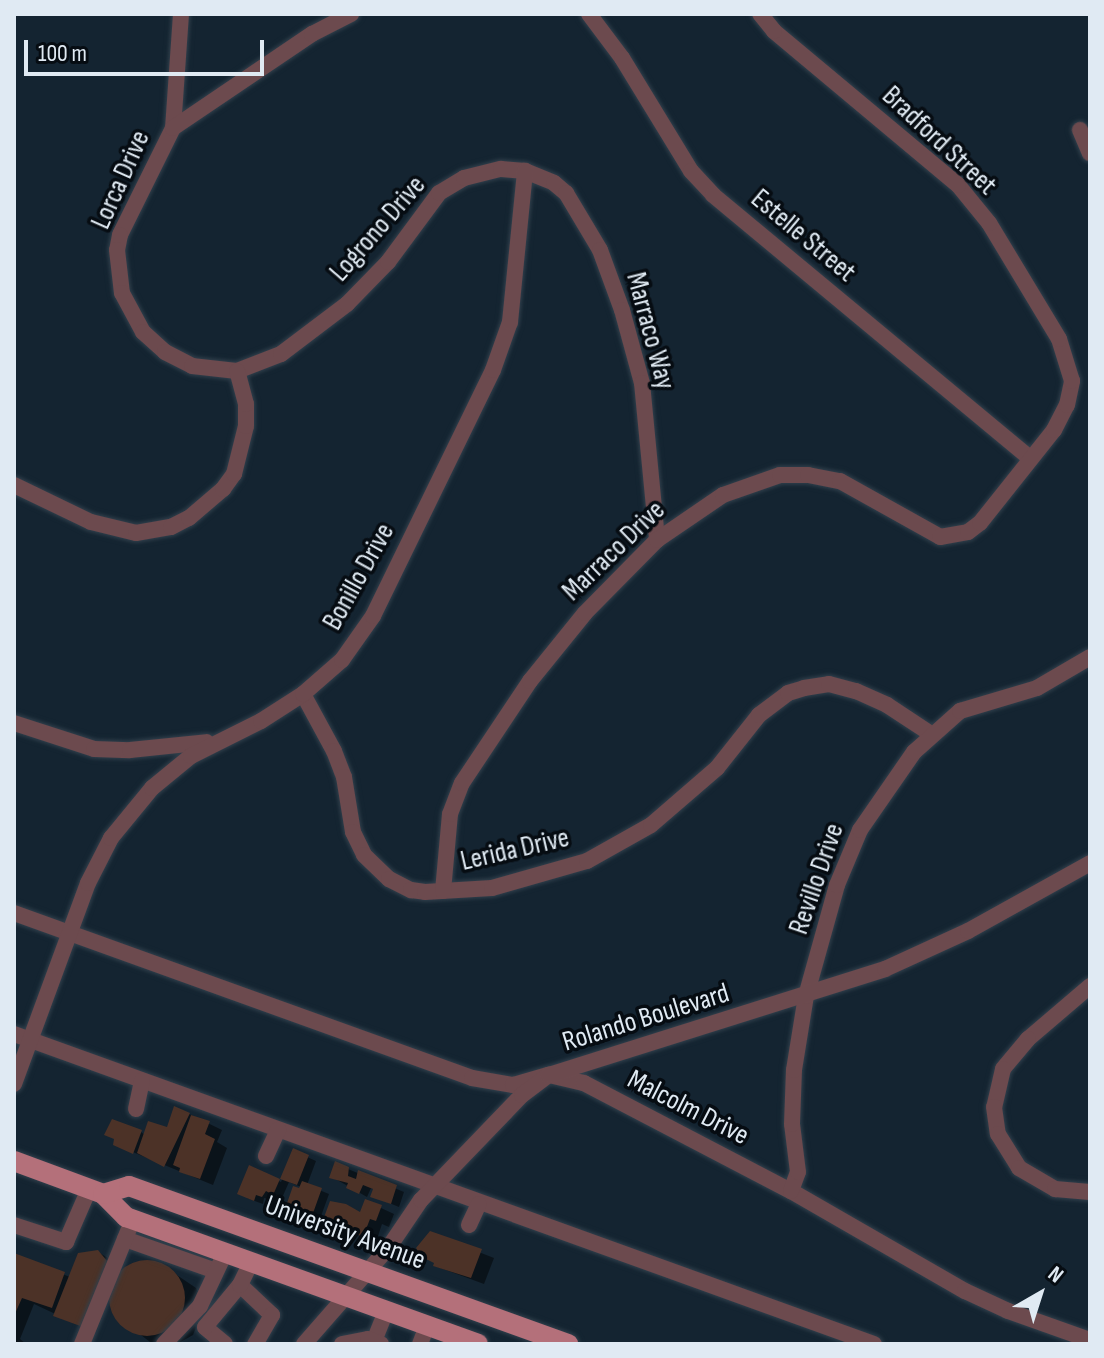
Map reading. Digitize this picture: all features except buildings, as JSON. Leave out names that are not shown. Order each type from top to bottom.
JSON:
[{"type":"main road","name":"University Avenue","points":[[14,1161],[96,1192],[129,1229],[220,1262],[251,1262],[386,1311],[424,1335],[465,1342]]},
{"type":"main road","name":"University Avenue","points":[[96,1192],[129,1186],[568,1344]]},
{"type":"street","name":"Lorca Drive","points":[[181,14],[173,128],[120,235],[117,264],[122,293],[143,332],[165,352],[207,369],[237,371]]},
{"type":"street","points":[[173,128],[312,34],[351,14]]},
{"type":"street","name":"Estelle Street","points":[[589,14],[622,58],[691,171],[713,195],[1029,457]]},
{"type":"street","name":"Bradford Street","points":[[760,14],[774,31],[958,185],[989,223],[1059,339],[1069,363],[1072,381],[1067,405],[1054,430],[1029,457]]},
{"type":"street","points":[[1080,130],[1090,153]]},
{"type":"street","name":"Logrono Drive","points":[[237,371],[281,354],[347,304],[388,262],[439,193],[464,178],[501,169],[525,171]]},
{"type":"street","name":"Marraco Way","points":[[525,171],[554,183],[566,193],[600,250],[622,310],[642,383],[657,540]]},
{"type":"street","name":"Bonillo Drive","points":[[14,1084],[72,934],[88,883],[111,838],[152,788],[191,756],[261,721],[303,694],[342,660],[373,616],[493,370],[510,322],[525,171]]},
{"type":"street","points":[[14,485],[91,522],[136,533],[171,527],[189,518],[223,489],[234,474],[246,426],[246,404],[237,371]]},
{"type":"street","name":"Marraco Drive","points":[[443,891],[450,814],[462,783],[530,681],[585,613],[657,540],[723,495],[780,475],[808,475],[840,481],[940,537],[956,536],[980,523],[1029,457]]},
{"type":"street","name":"Revillo Drive","points":[[791,1191],[798,1172],[792,1124],[794,1070],[806,996],[847,857],[885,789],[931,734],[960,711],[1037,688],[1090,657]]},
{"type":"street","name":"Lerida Drive","points":[[303,694],[334,751],[344,777],[353,832],[364,855],[389,879],[411,890],[492,888],[587,861],[651,825],[717,768],[759,715],[788,693],[804,688],[829,684],[856,691],[887,705],[931,734]]},
{"type":"street","points":[[14,723],[94,749],[196,745],[224,737]]},
{"type":"street","name":"Rolando Boulevard","points":[[304,1344],[389,1247],[421,1200],[522,1095],[549,1075],[885,969],[968,931],[1090,863]]},
{"type":"street","name":"Malcolm Drive","points":[[14,913],[472,1078],[513,1085],[549,1075],[584,1083],[791,1191],[965,1291],[1008,1311],[1090,1340]]},
{"type":"street","points":[[1090,986],[1028,1039],[1003,1069],[994,1107],[1003,1146],[1019,1168],[1055,1189],[1090,1192]]},
{"type":"street","points":[[14,1034],[874,1344]]},
{"type":"street","points":[[136,1109],[142,1081]]},
{"type":"street","points":[[266,1156],[278,1130]]},
{"type":"street","points":[[14,1225],[66,1242],[96,1192]]},
{"type":"street","points":[[469,1225],[479,1204]]},
{"type":"street","points":[[82,1344],[129,1229]]},
{"type":"street","points":[[164,1344],[200,1306],[220,1262]]},
{"type":"street","points":[[225,1344],[205,1327],[240,1285],[251,1262]]},
{"type":"street","points":[[240,1285],[272,1315],[255,1344]]},
{"type":"street","points":[[342,1344],[368,1339],[378,1342],[386,1311]]}]
